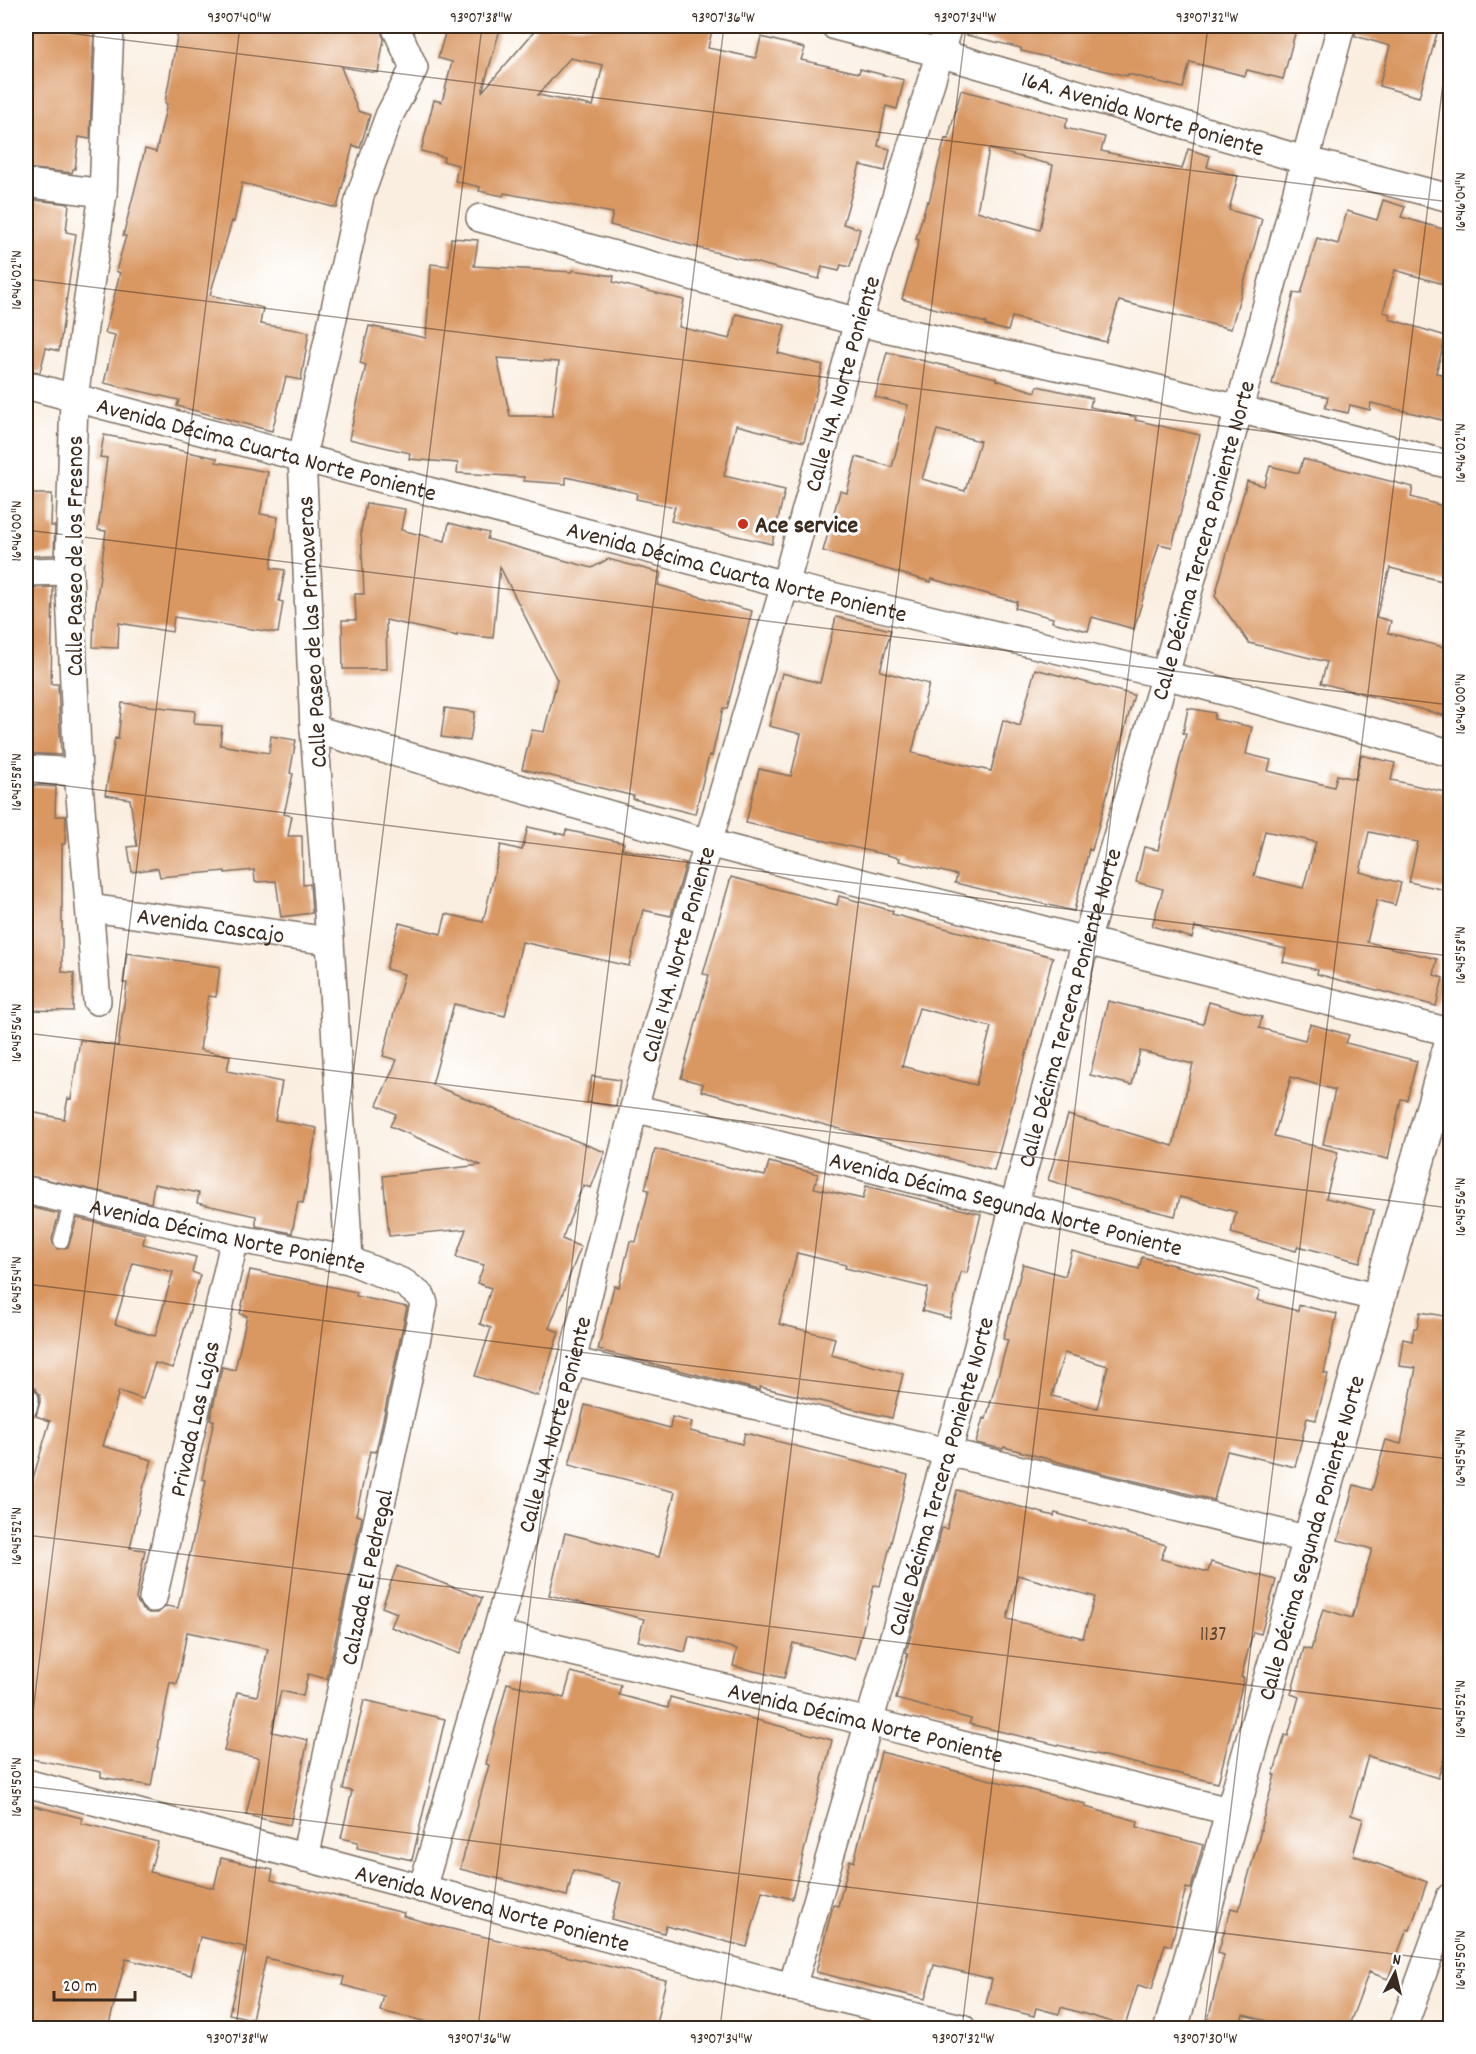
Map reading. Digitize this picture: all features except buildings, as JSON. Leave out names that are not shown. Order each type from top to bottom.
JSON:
[{"type":"street","name":"Calle Paseo de los Fresnos","points":[[97,1001],[78,772],[69,571],[74,398],[103,193],[110,26]]},
{"type":"street","name":"Calle Paseo de las Primaveras","points":[[349,1260],[330,941],[314,729],[302,457],[360,196],[389,116],[414,68],[394,26]]},
{"type":"street","name":"16A. Avenida Norte Poniente","points":[[835,26],[939,53],[1304,160],[1450,198]]},
{"type":"street","name":"Calle 14A. Norte Poniente","points":[[422,1889],[572,1361],[634,1108],[708,843],[785,585],[858,322],[948,26]]},
{"type":"street","name":"Calle Décima Tercera Poniente Norte","points":[[792,1987],[976,1354],[1086,941],[1165,675],[1341,26]]},
{"type":"street","points":[[26,183],[103,193]]},
{"type":"street","points":[[480,218],[858,322],[1239,409],[1450,465]]},
{"type":"street","name":"Avenida Décima Cuarta Norte Poniente","points":[[26,385],[785,585],[1165,675],[1450,753]]},
{"type":"street","points":[[26,572],[69,571]]},
{"type":"street","points":[[314,729],[708,843],[1450,1032]]},
{"type":"street","points":[[26,770],[78,772]]},
{"type":"street","name":"Avenida Cascajo","points":[[90,908],[330,941]]},
{"type":"street","name":"Calle Décima Segunda Poniente Norte","points":[[1171,2028],[1450,1047]]},
{"type":"street","name":"Avenida Décima Segunda Norte Poniente","points":[[634,1108],[1378,1298]]},
{"type":"street","name":"Avenida Décima Norte Poniente","points":[[26,1190],[235,1238],[349,1260],[404,1283],[422,1297]]},
{"type":"street","name":"Privada Las Lajas","points":[[153,1598],[235,1238]]},
{"type":"street","name":"Calzada El Pedregal","points":[[305,1858],[424,1304],[422,1297]]},
{"type":"street","points":[[572,1361],[1310,1540]]},
{"type":"street","points":[[26,1399],[28,1399],[26,1408]]},
{"type":"street","name":"Avenida Décima Norte Poniente","points":[[496,1634],[869,1722],[1233,1812]]},
{"type":"street","name":"Avenida Novena Norte Poniente","points":[[26,1783],[792,1987],[962,2028]]},
{"type":"street","points":[[1403,2028],[1449,1910]]},
{"type":"lane","points":[[61,1241],[72,1200]]},
{"type":"place","name":"Ace service","points":[[743,524]]}]
